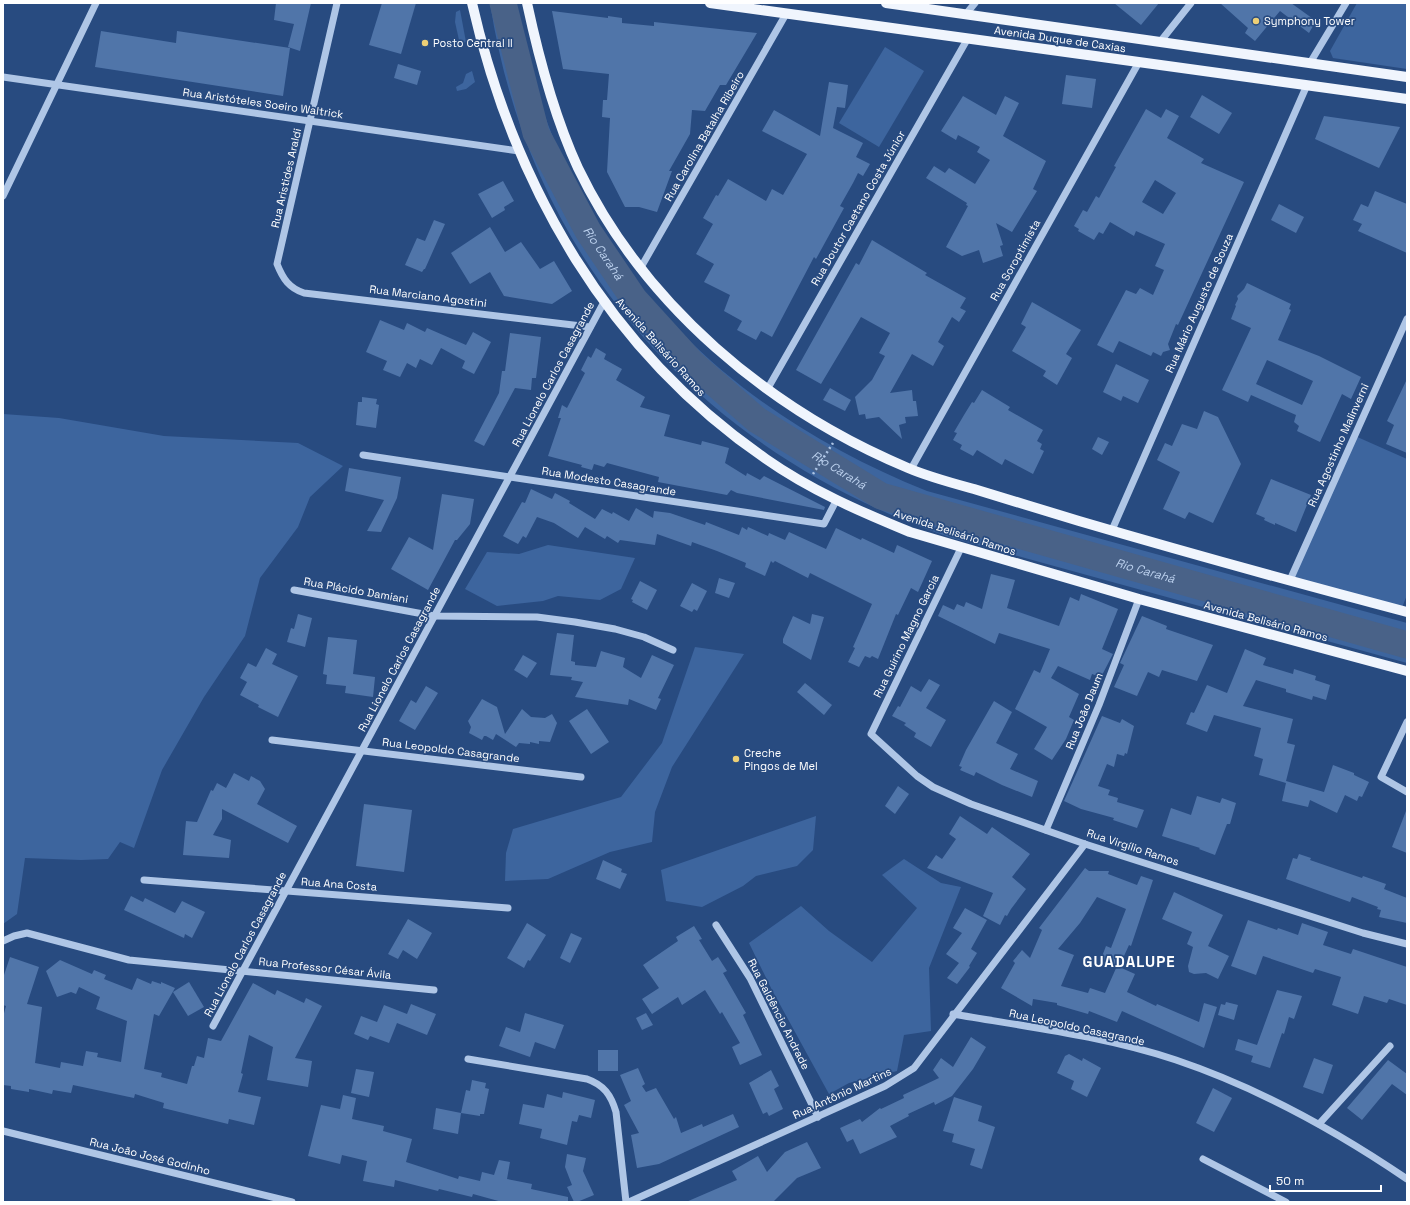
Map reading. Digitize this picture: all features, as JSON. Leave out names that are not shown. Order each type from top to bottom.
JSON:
[{"type":"main road","name":"Avenida Belisário Ramos","points":[[472,3],[488,66],[519,151],[556,226],[604,302],[638,344],[696,405],[768,460],[837,500],[875,518],[910,532],[1140,599],[1407,671]]},
{"type":"main road","points":[[527,3],[550,95],[565,136],[593,196],[621,241],[640,269],[661,295],[704,338],[736,365],[768,388],[838,434],[878,455],[911,469],[1112,530],[1407,612]]},
{"type":"main road","name":"Avenida Duque de Caxias","points":[[710,3],[1407,99]]},
{"type":"main road","name":"Avenida Duque de Caxias","points":[[886,3],[1407,77]]},
{"type":"street","points":[[3,196],[96,3]]},
{"type":"street","name":"Rua Aristides Araldi","points":[[277,264],[336,3]]},
{"type":"street","points":[[966,14],[975,3]]},
{"type":"street","points":[[1160,42],[1191,3]]},
{"type":"street","points":[[1310,63],[1346,3]]},
{"type":"street","name":"Rua Carolina Batalha Ribeiro","points":[[640,269],[786,14]]},
{"type":"street","name":"Rua Doutor Caetano Costa Júnior","points":[[768,388],[968,38]]},
{"type":"street","name":"Rua Soroptimista","points":[[911,469],[1139,62]]},
{"type":"street","name":"Rua Aristóteles Soeiro Waltrick","points":[[3,77],[519,151]]},
{"type":"street","name":"Rua Mário Augusto de Souza","points":[[1112,530],[1307,85]]},
{"type":"street","name":"Rua Marciano Agostini","points":[[277,264],[286,283],[295,290],[304,293],[590,327]]},
{"type":"street","name":"Rua Lionelo Carlos Casagrande","points":[[213,1026],[604,302]]},
{"type":"street","name":"Rua Agostinho Malinverni","points":[[1290,580],[1407,319]]},
{"type":"street","name":"Rua Modesto Casagrande","points":[[363,455],[824,524],[837,500]]},
{"type":"street","name":"Rua Guirino Magno Garcia","points":[[871,734],[961,548]]},
{"type":"street","name":"Rua Plácido Damiani","points":[[294,590],[434,616],[537,617],[567,621],[615,629],[644,637],[673,650]]},
{"type":"street","name":"Rua João Daum","points":[[1046,830],[1096,711],[1140,599]]},
{"type":"street","points":[[1407,722],[1381,777],[1407,792]]},
{"type":"street","name":"Rua Virgílio Ramos","points":[[871,734],[917,776],[932,787],[971,804],[1085,844],[1363,933],[1407,944]]},
{"type":"street","name":"Rua Leopoldo Casagrande","points":[[272,740],[580,777]]},
{"type":"street","name":"Rua Antônio Martins","points":[[628,1202],[818,1117],[903,1077],[914,1068],[923,1057],[953,1014],[1085,844]]},
{"type":"street","name":"Rua Ana Costa","points":[[144,880],[508,908]]},
{"type":"street","name":"Rua Galdêncio Andrade","points":[[716,925],[750,978],[818,1117]]},
{"type":"street","name":"Rua Professor César Ávila","points":[[3,941],[14,936],[28,933],[129,960],[434,990]]},
{"type":"street","name":"Rua Leopoldo Casagrande","points":[[953,1014],[1122,1045],[1175,1060],[1234,1082],[1278,1102],[1319,1124],[1407,1179]]},
{"type":"street","points":[[1319,1124],[1390,1046]]},
{"type":"street","points":[[468,1059],[587,1079],[599,1083],[612,1100],[616,1112],[628,1202]]},
{"type":"street","name":"Rua João José Godinho","points":[[3,1131],[292,1202]]},
{"type":"street","points":[[1203,1159],[1286,1202]]},
{"type":"path","points":[[814,473],[829,449]]},
{"type":"shaded area","points":[[490,3],[516,3],[536,88],[566,167],[605,238],[654,303],[711,360],[775,411],[848,454],[927,491],[1407,623],[1407,663],[952,538],[863,502],[781,456],[708,401],[643,337],[589,265],[544,185],[511,98]]},
{"type":"shaded area","points":[[1357,3],[1407,3],[1407,69],[1333,58],[1330,51]]},
{"type":"shaded area","points":[[460,10],[466,42],[464,43],[459,40],[455,22],[456,12]]},
{"type":"shaded area","points":[[885,47],[924,71],[879,147],[839,123]]},
{"type":"shaded area","points":[[472,71],[475,82],[466,89],[457,91],[456,87],[463,83],[466,74]]},
{"type":"shaded area","points":[[3,414],[59,418],[164,436],[298,443],[343,466],[310,497],[298,527],[260,578],[245,636],[204,697],[162,770],[134,848],[120,842],[108,859],[81,860],[25,858],[17,914],[3,924]]},
{"type":"shaded area","points":[[1355,436],[1407,459],[1407,595],[1401,610],[1290,580]]},
{"type":"shaded area","points":[[548,545],[635,558],[621,589],[600,600],[558,596],[543,601],[497,606],[465,589],[487,552],[519,554]]},
{"type":"shaded area","points":[[695,647],[744,654],[672,767],[655,812],[652,842],[610,852],[548,879],[505,881],[506,853],[513,829],[621,797],[662,743]]},
{"type":"shaded area","points":[[816,816],[813,850],[797,866],[756,876],[743,886],[702,907],[666,901],[661,870]]},
{"type":"shaded area","points":[[904,859],[941,883],[961,887],[929,968],[931,1031],[904,1035],[897,1071],[849,1083],[829,1094],[772,990],[749,943],[801,906],[829,931],[872,962],[917,908],[882,875]]},
{"type":"building","points":[[276,3],[311,3],[300,51],[288,47],[294,24],[274,20]]},
{"type":"building","points":[[382,3],[416,3],[401,54],[369,45]]},
{"type":"building","points":[[1114,3],[1159,3],[1141,25]]},
{"type":"building","name":"Symphony Tower","points":[[1220,3],[1291,3],[1316,21],[1309,33],[1280,11],[1255,41],[1245,33],[1248,28]]},
{"type":"building","points":[[552,11],[608,18],[608,16],[622,18],[622,23],[654,26],[654,22],[757,33],[726,85],[720,85],[705,111],[692,110],[690,134],[669,171],[672,171],[657,212],[639,207],[625,207],[607,172],[610,118],[602,117],[603,100],[607,100],[609,74],[563,69]]},
{"type":"building","points":[[101,31],[176,43],[177,31],[290,48],[283,96],[95,67]]},
{"type":"building","points":[[398,64],[421,71],[417,85],[394,78]]},
{"type":"building","points":[[1066,75],[1096,79],[1092,108],[1062,104]]},
{"type":"building","points":[[829,82],[848,85],[845,108],[837,107],[833,128],[863,143],[856,157],[870,164],[863,176],[858,173],[840,206],[844,208],[816,259],[814,257],[772,337],[761,331],[756,340],[737,330],[742,321],[724,311],[730,295],[704,282],[714,264],[696,254],[713,224],[703,218],[716,195],[718,196],[728,179],[766,201],[772,189],[783,195],[807,154],[762,131],[774,110],[820,136]]},
{"type":"building","points":[[1202,95],[1232,113],[1219,134],[1190,117]]},
{"type":"building","points":[[963,96],[996,115],[1005,96],[1019,103],[1003,136],[1046,161],[1033,189],[1037,191],[1012,232],[996,223],[1003,245],[1000,246],[1003,256],[983,263],[979,250],[962,256],[946,247],[968,206],[966,205],[967,203],[926,178],[934,166],[945,173],[949,168],[975,184],[990,160],[977,152],[980,147],[958,135],[956,140],[941,131]]},
{"type":"building","points":[[1146,109],[1161,118],[1166,109],[1179,116],[1167,138],[1204,159],[1201,163],[1244,182],[1178,325],[1176,324],[1168,344],[1170,350],[1163,352],[1161,356],[1153,352],[1151,356],[1119,341],[1113,353],[1097,345],[1126,290],[1136,294],[1140,288],[1153,295],[1164,270],[1155,266],[1165,244],[1136,231],[1134,236],[1110,222],[1103,234],[1099,232],[1094,240],[1078,231],[1079,229],[1074,226],[1083,210],[1087,212],[1096,196],[1099,198],[1116,167],[1114,166]],"holes":[[[1155,180],[1176,193],[1163,214],[1142,202]]]},
{"type":"building","points":[[1324,116],[1400,127],[1379,168],[1315,139]]},
{"type":"building","points":[[503,181],[514,201],[504,207],[505,210],[492,218],[478,194]]},
{"type":"building","points":[[1375,191],[1407,204],[1407,253],[1358,231],[1362,224],[1353,220],[1361,204],[1368,207]]},
{"type":"building","points":[[1279,204],[1304,217],[1296,233],[1271,220]]},
{"type":"building","points":[[434,220],[445,224],[425,269],[422,272],[405,265],[417,238],[425,241]]},
{"type":"building","points":[[490,227],[505,252],[521,242],[540,269],[554,261],[572,291],[552,304],[504,296],[490,272],[470,284],[451,253]]},
{"type":"building","points":[[872,240],[927,273],[925,275],[966,298],[960,308],[966,311],[959,322],[952,317],[938,342],[944,346],[933,366],[912,354],[890,393],[912,390],[913,401],[916,401],[918,416],[905,417],[906,423],[899,425],[902,439],[879,417],[866,419],[865,414],[859,415],[855,397],[872,380],[885,356],[879,353],[890,333],[861,317],[821,384],[796,370],[856,263],[859,265]]},
{"type":"building","points":[[1247,283],[1291,304],[1289,309],[1291,310],[1278,340],[1319,356],[1361,377],[1351,399],[1342,394],[1320,442],[1297,431],[1299,426],[1294,422],[1296,415],[1251,395],[1248,402],[1222,390],[1251,328],[1231,319],[1238,299],[1237,296],[1244,289]],"holes":[[[1267,360],[1313,381],[1302,405],[1256,384]]]},
{"type":"building","points":[[1032,302],[1081,330],[1066,354],[1072,358],[1057,385],[1043,376],[1046,371],[1012,351],[1026,327],[1021,324]]},
{"type":"building","points":[[380,320],[404,330],[407,323],[425,332],[427,328],[466,345],[473,332],[491,342],[474,374],[462,368],[465,361],[441,348],[432,365],[420,359],[416,368],[407,363],[400,377],[383,370],[387,361],[366,352]]},
{"type":"building","points":[[510,333],[541,337],[536,378],[532,378],[531,390],[515,388],[484,446],[474,441],[499,393],[502,371],[505,371]]},
{"type":"building","points":[[596,348],[606,354],[604,359],[622,369],[616,380],[645,397],[640,407],[670,415],[664,436],[701,445],[702,441],[729,448],[725,463],[746,476],[747,473],[760,480],[764,476],[825,507],[824,510],[737,493],[731,490],[727,495],[658,482],[659,477],[607,463],[604,467],[594,464],[592,470],[581,467],[582,465],[548,456],[561,418],[558,418],[562,405],[567,408],[585,373],[581,370],[588,356],[591,358]]},
{"type":"building","points":[[1116,364],[1149,380],[1138,403],[1123,396],[1121,401],[1103,392]]},
{"type":"building","points":[[1407,379],[1407,453],[1386,444],[1394,425],[1387,421]]},
{"type":"building","points":[[830,388],[851,400],[845,411],[823,400]]},
{"type":"building","points":[[982,390],[1010,407],[1008,410],[1043,430],[1037,441],[1042,444],[1040,449],[1044,451],[1033,474],[1005,459],[1002,465],[977,450],[973,456],[960,449],[962,445],[953,440],[957,433],[954,432],[972,402],[974,403]]},
{"type":"building","points":[[362,397],[377,399],[376,404],[379,405],[376,428],[356,425],[358,402],[362,402]]},
{"type":"building","points":[[1204,411],[1218,417],[1241,464],[1213,523],[1189,512],[1185,519],[1163,509],[1180,472],[1157,460],[1165,443],[1172,446],[1182,424],[1197,429]]},
{"type":"building","points":[[1098,437],[1109,442],[1102,455],[1092,449]]},
{"type":"building","points":[[349,468],[401,477],[397,498],[381,532],[367,531],[384,500],[345,491]]},
{"type":"building","points":[[1271,479],[1311,495],[1296,532],[1275,523],[1275,525],[1256,514]]},
{"type":"building","points":[[531,489],[552,499],[555,493],[570,501],[569,503],[595,519],[602,509],[612,514],[613,512],[629,521],[636,508],[653,518],[654,511],[670,513],[705,525],[706,522],[739,535],[742,527],[747,530],[748,527],[768,536],[769,533],[785,540],[789,532],[826,549],[836,528],[894,553],[897,545],[932,561],[918,592],[911,588],[898,615],[896,614],[878,659],[872,656],[870,658],[865,656],[859,667],[848,662],[872,604],[810,573],[808,578],[775,561],[773,563],[771,561],[765,576],[745,567],[746,563],[717,551],[692,542],[691,546],[657,534],[655,545],[620,540],[618,543],[607,536],[605,539],[585,527],[578,538],[554,523],[537,517],[526,538],[523,536],[518,544],[503,536],[522,502],[525,503]]},
{"type":"building","points":[[442,494],[474,499],[470,524],[457,540],[455,540],[428,590],[391,569],[409,537],[433,550]]},
{"type":"building","points":[[991,574],[1015,580],[1007,608],[1059,626],[1070,597],[1079,601],[1081,594],[1118,609],[1102,649],[1113,654],[1101,677],[1092,674],[1090,680],[1058,666],[1051,678],[1079,694],[1069,717],[1074,720],[1066,739],[1052,760],[1034,749],[1047,727],[1015,709],[1034,670],[1040,673],[1050,649],[999,633],[995,644],[938,616],[943,605],[954,610],[957,604],[964,607],[966,602],[982,609]]},
{"type":"building","points":[[719,578],[735,583],[729,598],[715,593]]},
{"type":"building","points":[[640,581],[657,590],[647,610],[632,602],[633,600],[631,599]]},
{"type":"building","points":[[692,583],[707,591],[697,611],[694,609],[692,612],[680,606]]},
{"type":"building","points":[[298,614],[312,618],[305,647],[287,642],[291,628],[294,629]]},
{"type":"building","points":[[812,614],[824,617],[811,660],[783,643],[783,639],[793,616],[810,624]]},
{"type":"building","points":[[1142,616],[1167,626],[1166,629],[1213,645],[1197,681],[1162,670],[1159,677],[1148,672],[1137,696],[1114,687],[1124,665],[1120,663]]},
{"type":"building","points":[[557,633],[574,635],[571,661],[575,662],[575,665],[596,667],[601,651],[625,658],[623,667],[641,678],[652,655],[674,665],[658,698],[661,699],[656,710],[629,699],[628,705],[575,697],[583,682],[571,680],[572,677],[550,675]]},
{"type":"building","points":[[328,637],[357,640],[353,674],[375,677],[373,697],[345,693],[346,686],[326,684],[327,675],[323,674]]},
{"type":"building","points":[[266,648],[277,654],[272,664],[298,676],[278,717],[258,707],[259,705],[240,695],[247,682],[240,678],[248,663],[256,667]]},
{"type":"building","points":[[1245,649],[1266,658],[1263,665],[1293,674],[1294,669],[1316,676],[1315,680],[1330,685],[1326,700],[1313,696],[1312,700],[1286,692],[1286,689],[1256,680],[1243,706],[1293,719],[1287,743],[1295,745],[1286,781],[1324,792],[1333,765],[1354,773],[1354,775],[1369,782],[1362,797],[1359,796],[1357,801],[1345,795],[1337,813],[1310,800],[1308,807],[1282,801],[1286,783],[1259,775],[1263,759],[1254,756],[1261,728],[1214,715],[1207,732],[1186,724],[1191,712],[1194,713],[1207,685],[1227,693]]},
{"type":"building","points":[[523,655],[537,663],[527,678],[514,670]]},
{"type":"building","points":[[929,679],[940,685],[926,708],[946,720],[931,747],[914,737],[916,733],[904,725],[906,723],[892,716],[898,706],[900,707],[911,686],[921,692]]},
{"type":"building","points":[[805,683],[832,705],[824,715],[797,692]]},
{"type":"building","points":[[426,686],[438,693],[415,730],[399,721],[411,700],[416,703]]},
{"type":"building","points":[[482,699],[497,707],[505,734],[522,709],[531,717],[545,718],[552,714],[557,723],[550,742],[539,741],[539,744],[530,742],[530,744],[519,743],[516,747],[496,734],[493,740],[484,736],[482,740],[469,733],[471,727],[468,721]]},
{"type":"building","points":[[994,701],[1012,712],[996,743],[1018,754],[1010,769],[1038,781],[1032,797],[1002,785],[976,772],[974,776],[960,770],[962,767],[959,766],[966,750]]},
{"type":"building","points":[[587,709],[609,742],[591,754],[569,721]]},
{"type":"building","points":[[1102,716],[1120,723],[1122,719],[1134,726],[1127,754],[1125,753],[1124,756],[1117,754],[1114,767],[1107,764],[1098,786],[1110,790],[1108,795],[1118,798],[1117,802],[1144,810],[1137,828],[1113,820],[1114,818],[1081,809],[1064,801]]},
{"type":"building","points":[[234,773],[249,781],[251,776],[260,781],[265,789],[257,804],[297,826],[288,843],[222,809],[222,819],[213,835],[231,840],[229,858],[183,855],[186,821],[197,822],[211,790],[213,791],[217,783],[226,788]]},
{"type":"building","points":[[898,786],[909,794],[895,814],[885,806]]},
{"type":"building","points":[[1197,796],[1220,803],[1222,798],[1236,803],[1230,824],[1227,824],[1215,855],[1199,849],[1200,848],[1162,836],[1171,808],[1191,815]]},
{"type":"building","points":[[364,804],[412,810],[404,872],[356,866]]},
{"type":"building","points":[[1407,811],[1407,853],[1392,847]]},
{"type":"building","points":[[960,816],[987,834],[992,827],[1030,854],[1012,877],[1026,889],[1007,916],[1005,915],[1000,925],[983,916],[993,893],[927,868],[936,855],[942,859],[956,839],[949,834]]},
{"type":"building","points":[[1299,854],[1311,858],[1310,860],[1362,878],[1363,876],[1386,884],[1384,889],[1407,898],[1407,923],[1379,917],[1381,910],[1377,909],[1378,907],[1352,897],[1350,902],[1286,879],[1293,858],[1297,859]]},
{"type":"building","points":[[603,860],[622,869],[621,872],[627,874],[620,889],[596,879]]},
{"type":"building","points":[[1085,868],[1089,871],[1109,871],[1108,874],[1137,885],[1141,876],[1153,880],[1131,946],[1129,945],[1119,967],[1135,974],[1127,992],[1156,1006],[1157,1004],[1199,1022],[1204,1003],[1217,1007],[1204,1048],[1122,1011],[1117,1022],[1089,1011],[1088,1014],[1057,1005],[1057,1003],[1033,999],[1032,1006],[1001,988],[1015,963],[1013,961],[1022,950],[1030,958],[1042,930],[1039,928]],"holes":[[[1097,897],[1126,909],[1111,948],[1106,946],[1101,959],[1117,966],[1105,993],[1090,988],[1088,993],[1061,986],[1074,955],[1058,949],[1080,923]]]},
{"type":"building","points":[[1174,892],[1223,915],[1208,946],[1229,956],[1218,979],[1206,973],[1194,974],[1189,972],[1188,966],[1193,947],[1187,944],[1192,932],[1162,919]]},
{"type":"building","points":[[131,896],[143,902],[145,898],[175,913],[182,901],[205,912],[192,938],[185,934],[184,938],[124,910]]},
{"type":"building","points":[[965,908],[987,920],[971,949],[977,953],[969,966],[970,967],[957,984],[947,978],[959,963],[946,954],[962,933],[953,928]]},
{"type":"building","points":[[408,919],[432,933],[417,959],[403,950],[398,959],[388,954]]},
{"type":"building","points":[[1248,920],[1277,930],[1278,928],[1298,935],[1302,923],[1328,932],[1323,945],[1351,954],[1353,949],[1407,967],[1407,1005],[1389,999],[1387,1003],[1364,996],[1358,1014],[1332,1005],[1341,977],[1315,969],[1313,973],[1263,956],[1256,975],[1231,966]]},
{"type":"building","points":[[527,923],[546,935],[524,968],[507,958]]},
{"type":"building","points":[[694,926],[702,939],[699,940],[712,961],[718,957],[727,971],[723,973],[746,1013],[743,1015],[762,1055],[740,1065],[732,1047],[740,1043],[722,1012],[720,1014],[705,990],[682,1005],[678,997],[652,1014],[642,999],[659,988],[643,965],[678,941],[676,937]]},
{"type":"building","points":[[571,933],[582,938],[570,963],[560,958]]},
{"type":"building","points":[[10,957],[39,967],[27,1004],[42,1007],[35,1063],[60,1068],[61,1062],[83,1066],[86,1051],[98,1053],[97,1057],[121,1062],[127,1021],[96,1009],[100,997],[79,987],[76,994],[71,992],[57,997],[46,971],[60,960],[92,974],[94,970],[106,975],[104,979],[132,990],[137,978],[151,984],[152,981],[161,984],[161,982],[175,988],[159,1016],[154,1014],[144,1069],[162,1073],[161,1077],[187,1084],[192,1066],[194,1066],[197,1056],[204,1058],[208,1038],[221,1041],[253,983],[275,995],[277,990],[304,1003],[306,998],[322,1006],[295,1058],[312,1061],[308,1087],[267,1080],[273,1047],[249,1035],[241,1073],[243,1074],[238,1092],[261,1097],[254,1125],[229,1119],[228,1124],[163,1108],[164,1103],[135,1094],[134,1098],[73,1085],[71,1093],[53,1090],[52,1094],[29,1089],[29,1092],[11,1089],[11,1086],[3,1085],[3,1017],[6,1006],[3,1005],[3,978]]},
{"type":"building","points":[[189,982],[204,1007],[188,1016],[173,992]]},
{"type":"building","points":[[1277,990],[1302,996],[1294,1019],[1289,1017],[1284,1034],[1282,1033],[1270,1068],[1251,1062],[1253,1056],[1235,1050],[1238,1039],[1257,1045]]},
{"type":"building","points":[[1226,1002],[1238,1005],[1234,1020],[1218,1015],[1221,1004],[1225,1005]]},
{"type":"building","points":[[411,1004],[436,1014],[427,1035],[397,1023],[389,1043],[370,1036],[368,1040],[354,1034],[361,1016],[377,1022],[384,1005],[407,1014]]},
{"type":"building","points":[[525,1013],[564,1025],[555,1049],[535,1042],[530,1057],[499,1046],[506,1027],[520,1032]]},
{"type":"building","points":[[646,1013],[653,1025],[642,1030],[636,1018]]},
{"type":"building","points":[[971,1037],[986,1047],[973,1069],[952,1096],[935,1105],[934,1102],[908,1114],[909,1116],[890,1126],[897,1137],[860,1154],[853,1139],[847,1142],[840,1128],[860,1119],[862,1122],[880,1108],[881,1109],[904,1098],[903,1095],[939,1078],[933,1070],[941,1058],[953,1067]]},
{"type":"building","points":[[598,1050],[618,1050],[618,1071],[598,1071]]},
{"type":"building","points":[[1069,1054],[1082,1061],[1083,1058],[1101,1068],[1087,1097],[1071,1089],[1074,1081],[1057,1073],[1065,1056]]},
{"type":"building","points":[[1314,1058],[1333,1065],[1323,1094],[1303,1087]]},
{"type":"building","points":[[1388,1060],[1407,1074],[1407,1095],[1392,1084],[1362,1120],[1347,1108]]},
{"type":"building","points":[[638,1068],[645,1084],[642,1086],[646,1092],[656,1088],[674,1119],[676,1117],[681,1133],[702,1124],[703,1127],[733,1114],[739,1127],[659,1164],[637,1168],[631,1135],[639,1133],[624,1105],[631,1101],[620,1075]]},
{"type":"building","points":[[356,1069],[374,1072],[369,1097],[351,1093]]},
{"type":"building","points":[[771,1070],[779,1086],[774,1089],[783,1109],[769,1116],[767,1112],[763,1114],[749,1083]]},
{"type":"building","points":[[472,1080],[486,1083],[485,1088],[489,1089],[484,1114],[480,1114],[480,1116],[461,1113],[466,1090],[470,1091]]},
{"type":"building","points":[[1213,1088],[1232,1098],[1214,1132],[1196,1123]]},
{"type":"building","points":[[563,1092],[595,1100],[591,1118],[579,1115],[577,1122],[572,1121],[567,1145],[540,1138],[542,1129],[519,1124],[523,1104],[544,1108],[547,1094],[562,1098]]},
{"type":"building","points":[[343,1095],[356,1098],[352,1119],[384,1126],[383,1131],[412,1139],[406,1162],[458,1179],[459,1176],[480,1181],[482,1172],[494,1175],[499,1160],[510,1162],[507,1179],[532,1184],[531,1189],[568,1197],[568,1202],[502,1202],[473,1194],[472,1197],[439,1189],[438,1191],[395,1180],[394,1187],[363,1181],[367,1161],[342,1155],[340,1164],[308,1156],[321,1105],[340,1109]]},
{"type":"building","points":[[954,1097],[982,1106],[978,1121],[995,1127],[982,1169],[970,1165],[975,1149],[952,1142],[954,1134],[943,1131]]},
{"type":"building","points":[[436,1108],[461,1113],[458,1134],[433,1129]]},
{"type":"building","points":[[807,1142],[821,1168],[797,1178],[773,1202],[686,1202],[737,1180],[732,1171],[758,1156],[767,1172],[785,1152]]},
{"type":"building","points":[[567,1154],[586,1158],[583,1171],[594,1195],[574,1202],[567,1187],[572,1185],[565,1167]]},
{"type":"waterway","name":"Rio Carahá","points":[[503,3],[536,133],[588,231],[634,299],[693,364],[757,420],[881,496],[1407,645]]},
{"type":"place","name":"Symphony Tower","points":[[1256,21]]},
{"type":"place","name":"Posto Central II","points":[[425,43]]},
{"type":"place","name":"Creche Pingos de Mel","points":[[736,759]]},
{"type":"district","name":"GUADALUPE","points":[[1129,962]]}]
